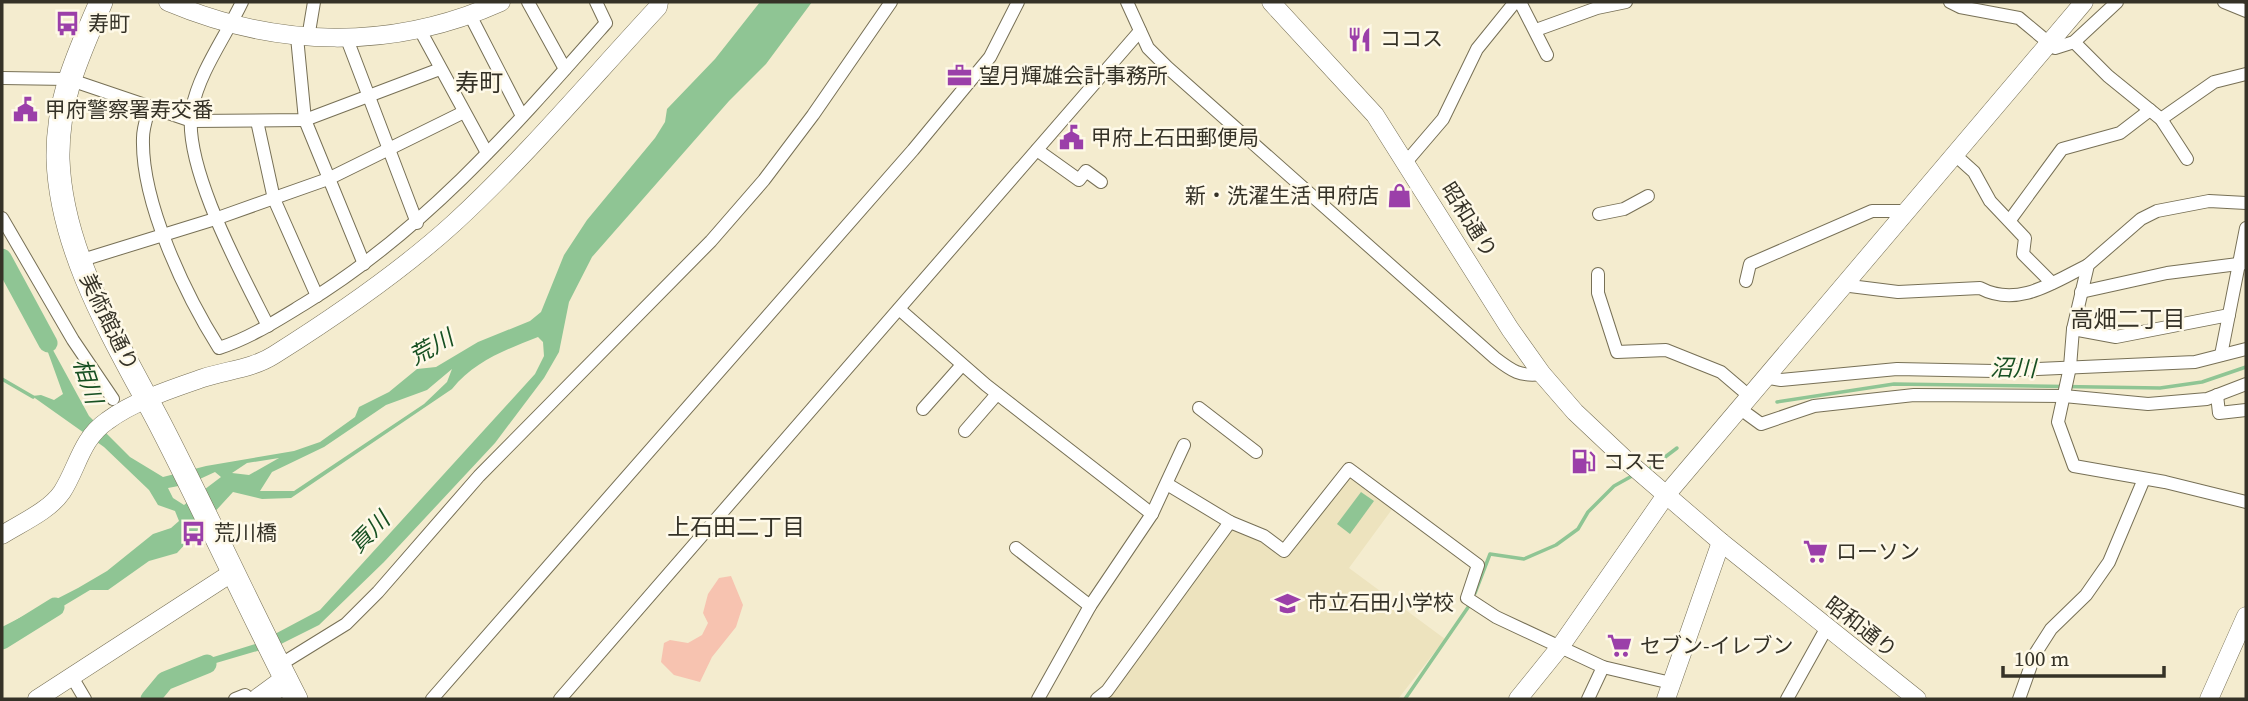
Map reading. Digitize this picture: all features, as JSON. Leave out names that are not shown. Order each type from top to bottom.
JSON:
[{"type":"highway","name":"美術館通り","points":[[101,2],[68,79],[61,114],[58,158],[66,215],[79,261],[284,676]]},
{"type":"highway","points":[[260,699],[284,676]]},
{"type":"street","points":[[168,2],[231,25],[303,38],[347,39],[420,30],[470,15],[501,2]]},
{"type":"street","points":[[242,2],[199,89],[191,121],[191,136],[215,219],[268,326]]},
{"type":"street","points":[[314,2],[303,38],[305,120],[364,264]]},
{"type":"street","points":[[528,2],[565,69]]},
{"type":"street","points":[[150,106],[143,135],[143,149],[155,215],[219,348],[268,326],[317,296],[417,223],[523,116],[607,23],[596,2]]},
{"type":"street","points":[[2,535],[52,503],[62,491],[86,442],[105,422],[146,400],[271,357],[384,281],[456,222],[658,8],[659,2]]},
{"type":"street","points":[[284,676],[362,608],[479,476],[711,241],[764,180],[814,115],[891,2]]},
{"type":"street","points":[[432,699],[913,150],[990,57],[1018,2]]},
{"type":"street","points":[[1127,2],[1148,48],[1167,67],[1489,352],[1515,373],[1526,376],[1542,374]]},
{"type":"street","name":"昭和通り","points":[[1271,2],[1375,115],[1407,161],[1510,329],[1542,374],[1628,462],[1666,495],[1826,629],[1917,699]]},
{"type":"street","points":[[1407,161],[1443,120],[1477,49],[1518,2],[1547,55]]},
{"type":"street","points":[[1535,30],[1597,8],[1626,2]]},
{"type":"street","points":[[1950,2],[1960,7],[2018,18],[2055,48],[2074,42],[2117,2]]},
{"type":"street","points":[[1518,699],[1560,647],[1666,495],[2084,2]]},
{"type":"street","points":[[2224,2],[2246,11]]},
{"type":"street","points":[[470,15],[523,116]]},
{"type":"street","points":[[420,30],[487,153]]},
{"type":"street","points":[[560,699],[1140,32]]},
{"type":"street","points":[[347,39],[417,223]]},
{"type":"street","points":[[2074,42],[2108,76],[2161,119],[2188,159]]},
{"type":"street","points":[[2,78],[68,79],[191,121],[257,121],[305,120],[440,69]]},
{"type":"street","points":[[2161,119],[2214,82],[2246,74]]},
{"type":"street","points":[[2010,220],[2062,149],[2120,133],[2150,110]]},
{"type":"street","points":[[79,261],[215,219],[328,179],[464,112]]},
{"type":"street","points":[[257,121],[274,199],[317,296]]},
{"type":"street","points":[[1037,150],[1079,180],[1086,171],[1101,182]]},
{"type":"street","points":[[1954,154],[1974,173],[1990,201],[2025,238],[2023,254],[2052,283]]},
{"type":"street","points":[[1599,214],[1625,209],[1648,196]]},
{"type":"street","points":[[1842,285],[1898,292],[1980,288],[1992,294],[2028,294],[2088,265],[2141,219],[2157,211],[2209,201],[2246,203]]},
{"type":"street","points":[[1746,281],[1751,264],[1806,239],[1872,211],[1905,211]]},
{"type":"street","points":[[2,218],[73,340],[113,399]]},
{"type":"street","points":[[2221,355],[2242,264],[2246,228]]},
{"type":"street","points":[[2081,292],[2167,273],[2242,264]]},
{"type":"street","points":[[2088,265],[2073,329],[2070,367],[2058,422],[2074,466],[2246,502]]},
{"type":"street","points":[[1598,274],[1598,293],[1616,352],[1666,350],[1721,372],[1761,424],[1792,411],[1862,399],[1914,395],[2065,394],[2148,404],[2217,395],[2246,384]]},
{"type":"street","points":[[899,309],[997,394],[1153,514]]},
{"type":"street","points":[[2073,329],[2116,337],[2229,314]]},
{"type":"street","points":[[1765,377],[1781,380],[1897,369],[1994,371],[2195,362],[2246,349]]},
{"type":"street","points":[[923,409],[962,365]]},
{"type":"street","points":[[965,431],[997,394]]},
{"type":"street","points":[[2217,395],[2219,414],[2246,410]]},
{"type":"street","points":[[1199,408],[1256,452]]},
{"type":"street","points":[[1038,699],[1090,606],[1153,514],[1184,445]]},
{"type":"street","points":[[1167,484],[1230,522],[1265,536],[1284,551],[1349,469],[1478,565],[1467,598],[1496,617],[1603,667],[1668,691],[1721,542]]},
{"type":"street","points":[[2019,699],[2035,654],[2051,629],[2086,595],[2109,562],[2144,479]]},
{"type":"street","points":[[1097,699],[1107,691],[1230,522]]},
{"type":"street","points":[[1016,548],[1090,606]]},
{"type":"street","points":[[44,697],[230,568]]},
{"type":"street","points":[[2209,699],[2246,616]]},
{"type":"street","points":[[1787,699],[1826,629]]},
{"type":"street","points":[[1588,699],[1603,667]]},
{"type":"street","points":[[72,677],[85,699]]},
{"type":"street","points":[[235,699],[245,695],[250,699]]},
{"type":"shaded area","points":[[760,2],[812,2],[766,64],[729,101],[592,257],[569,302],[559,352],[544,378],[495,443],[384,562],[319,625],[281,644],[182,673],[207,659],[258,643],[320,610],[535,374],[544,356],[543,342],[538,337],[481,364],[452,389],[291,498],[262,499],[233,492],[177,553],[149,561],[108,590],[90,590],[45,617],[20,623],[2,637],[2,627],[107,571],[153,534],[171,528],[179,521],[175,511],[158,505],[149,490],[104,447],[32,396],[41,395],[54,400],[63,394],[36,319],[89,416],[130,457],[163,477],[206,466],[294,451],[320,442],[355,417],[359,407],[389,392],[417,369],[436,367],[478,342],[530,321],[541,312],[564,255],[587,220],[655,138],[665,122],[667,109],[715,59]],"holes":[[[452,369],[447,382],[424,404],[294,491],[260,491],[272,472],[324,447],[386,405],[427,390]],[[279,458],[249,475],[232,473],[247,463]],[[215,472],[221,477],[184,505],[173,498],[168,488],[189,484]]]},
{"type":"shaded area","name":"市立石田小学校","points":[[1347,478],[1352,478],[1393,508],[1349,568],[1445,639],[1398,699],[1106,699],[1231,531],[1237,529],[1285,555]]},
{"type":"shaded area","points":[[1361,492],[1374,501],[1350,534],[1337,524]]},
{"type":"shaded area","points":[[731,576],[743,605],[736,627],[712,657],[700,682],[674,675],[661,662],[664,643],[670,640],[688,643],[702,635],[708,623],[703,613],[708,594],[719,578]]},
{"type":"waterway","name":"相川","points":[[2,258],[48,343]]},
{"type":"waterway","name":"沼川","points":[[1777,402],[1894,384],[2160,388],[2202,382],[2246,367]]},
{"type":"waterway","points":[[2,379],[33,397]]},
{"type":"waterway","name":"沼川","points":[[1648,470],[1677,448]]},
{"type":"waterway","name":"沼川","points":[[1475,593],[1490,554],[1524,559],[1556,545],[1578,529],[1588,512],[1614,486],[1632,476]]},
{"type":"waterway","name":"沼川","points":[[1405,699],[1471,603]]},
{"type":"waterway","name":"荒川","points":[[2,640],[55,607]]},
{"type":"waterway","name":"貢川","points":[[150,699],[165,681],[207,664]]},
{"type":"place","name":"寿町","points":[[68,24]]},
{"type":"place","name":"ココス","points":[[1360,39]]},
{"type":"place","name":"望月輝雄会計事務所","points":[[959,76]]},
{"type":"place","name":"甲府警察署寿交番","points":[[25,110]]},
{"type":"place","name":"甲府上石田郵便局","points":[[1071,138]]},
{"type":"place","name":"新・洗濯生活 甲府店","points":[[1399,196]]},
{"type":"place","name":"コスモ","points":[[1583,462]]},
{"type":"place","name":"荒川橋","points":[[194,533]]},
{"type":"place","name":"ローソン","points":[[1816,552]]},
{"type":"place","name":"市立石田小学校","points":[[1287,603]]},
{"type":"place","name":"セブン-イレブン","points":[[1620,646]]},
{"type":"district","name":"寿町","points":[[479,83]]},
{"type":"district","name":"高畑二丁目","points":[[2128,319]]},
{"type":"district","name":"上石田二丁目","points":[[736,527]]}]
